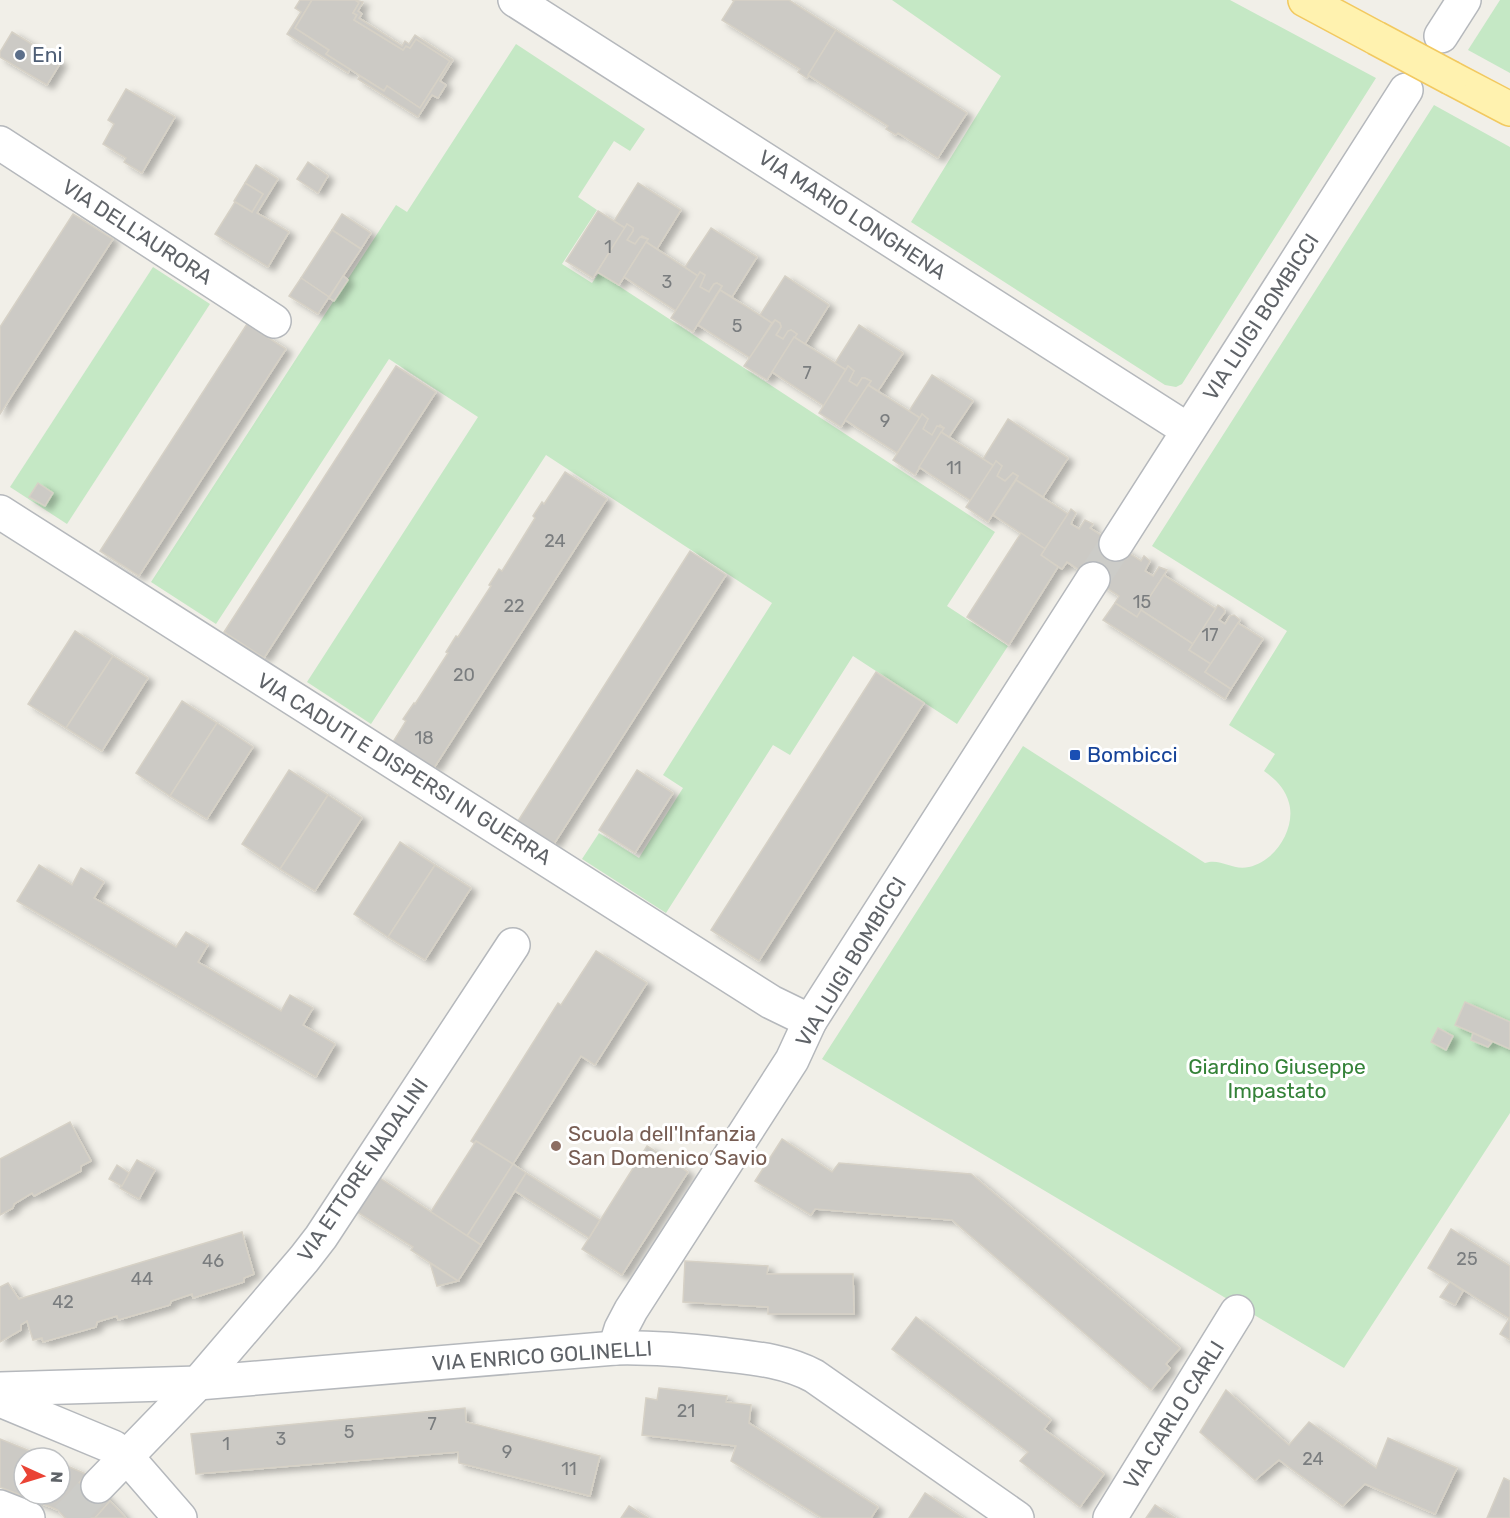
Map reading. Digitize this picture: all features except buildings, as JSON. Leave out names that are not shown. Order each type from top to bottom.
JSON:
[{"type":"main road","points":[[1305,0],[1510,109]]},
{"type":"street","name":"VIA MARIO LONGHENA","points":[[515,0],[1188,430]]},
{"type":"street","points":[[1441,36],[1464,0]]},
{"type":"street","name":"VIA LUIGI BOMBICCI","points":[[1116,544],[1406,90]]},
{"type":"street","name":"VIA DELL'AURORA","points":[[0,143],[274,321]]},
{"type":"street","name":"VIA CADUTI E DISPERSI IN GUERRA","points":[[0,512],[771,1002],[810,1021]]},
{"type":"street","name":"VIA LUIGI BOMBICCI","points":[[615,1348],[621,1329],[631,1310],[792,1060],[810,1021],[1093,579]]},
{"type":"street","name":"VIA ETTORE NADALINI","points":[[198,1383],[321,1237],[513,945]]},
{"type":"street","name":"VIA CARLO CARLI","points":[[1110,1518],[1237,1312]]},
{"type":"street","name":"VIA ENRICO GOLINELLI","points":[[0,1389],[198,1383],[615,1348],[654,1347],[773,1360],[796,1367],[814,1376],[1017,1518]]},
{"type":"street","points":[[98,1486],[198,1383]]},
{"type":"street","points":[[0,1400],[113,1447],[127,1457],[180,1518]]},
{"type":"street","points":[[0,1507],[28,1518]]},
{"type":"green space","points":[[892,0],[1230,0],[1376,78],[1182,384],[1176,387],[1165,385],[911,222],[1001,76]]},
{"type":"green space","points":[[1500,0],[1510,0],[1510,73],[1468,50]]},
{"type":"green space","points":[[516,44],[645,129],[630,151],[614,141],[578,197],[597,210],[562,264],[592,283],[599,273],[995,532],[947,606],[1008,646],[957,724],[853,656],[790,755],[773,745],[666,913],[582,859],[599,833],[639,858],[683,788],[663,775],[772,603],[546,455],[371,724],[307,682],[478,417],[389,359],[216,624],[151,582],[396,205],[407,212]]},
{"type":"green space","name":"Giardino Giuseppe Impastato","points":[[1434,105],[1510,147],[1510,1113],[1344,1368],[822,1059],[1023,746],[1205,863],[1217,862],[1243,868],[1249,867],[1268,858],[1282,842],[1290,823],[1289,803],[1279,784],[1264,771],[1275,754],[1229,725],[1287,631],[1152,546]]},
{"type":"green space","points":[[153,267],[210,304],[67,524],[10,487]]},
{"type":"tunnel","points":[[1093,579],[1116,544]]},
{"type":"tunnel","points":[[67,1518],[98,1486]]},
{"type":"place","name":"Eni","points":[[20,55]]},
{"type":"place","name":"Bombicci","points":[[1075,755]]},
{"type":"place","name":"Scuola dell'Infanzia San Domenico Savio","points":[[556,1146]]}]
